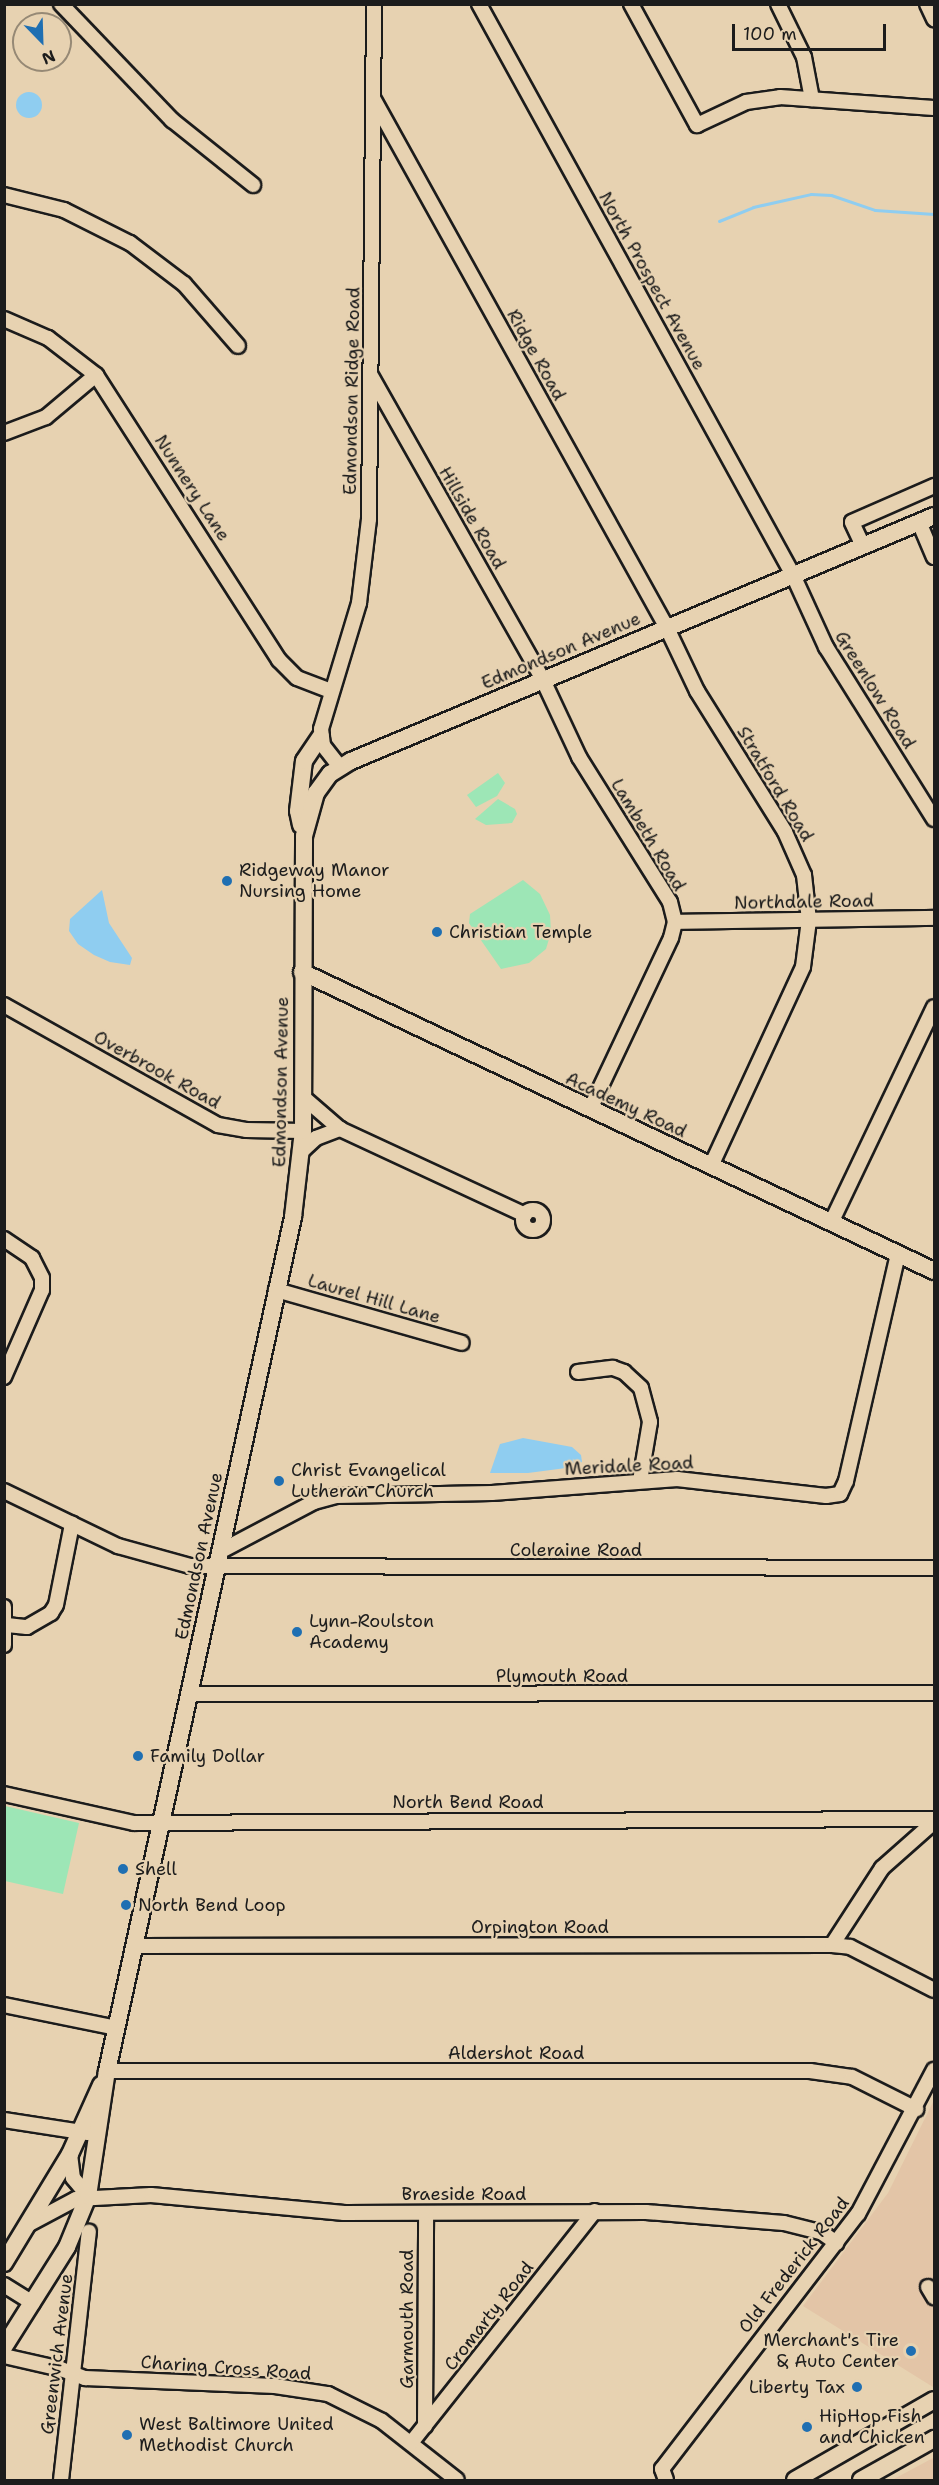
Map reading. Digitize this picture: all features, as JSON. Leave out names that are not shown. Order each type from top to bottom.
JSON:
[{"type":"main road","name":"Edmondson Avenue","points":[[4,2347],[77,2229],[88,2196],[107,2071],[292,1218],[303,1131],[304,836],[316,793],[340,767],[927,519]]},
{"type":"main road","points":[[304,836],[298,811],[301,778],[304,761],[321,736]]},
{"type":"main road","name":"Academy Road","points":[[302,972],[934,1271]]},
{"type":"main road","name":"Edmondson Avenue","points":[[4,2263],[31,2223],[70,2154],[107,2071]]},
{"type":"main road","points":[[795,2481],[934,2400]]},
{"type":"main road","points":[[861,2481],[934,2439]]},
{"type":"street","points":[[61,4],[165,113],[254,185]]},
{"type":"street","name":"Edmondson Ridge Road","points":[[321,736],[331,691],[349,647],[359,603],[369,519],[374,4]]},
{"type":"street","name":"North Prospect Avenue","points":[[479,4],[793,575]]},
{"type":"street","points":[[631,4],[697,124],[746,102],[780,97],[934,108]]},
{"type":"street","points":[[778,4],[804,57],[812,99]]},
{"type":"street","points":[[927,4],[934,19]]},
{"type":"street","name":"Ridge Road","points":[[374,100],[668,628]]},
{"type":"street","points":[[4,195],[71,213],[130,243],[184,284],[238,346]]},
{"type":"street","name":"Nunnery Lane","points":[[4,319],[48,338],[96,375],[279,660],[297,678],[331,691]]},
{"type":"street","name":"Hillside Road","points":[[370,374],[543,680]]},
{"type":"street","points":[[4,433],[46,417],[96,375]]},
{"type":"street","points":[[863,546],[852,522],[934,486]]},
{"type":"street","points":[[927,519],[934,557]]},
{"type":"street","name":"Greenlow Road","points":[[793,575],[826,647],[934,819]]},
{"type":"street","name":"Stratford Road","points":[[668,628],[697,691],[796,853],[804,875],[809,920],[807,947],[797,986],[711,1167]]},
{"type":"street","name":"Lambeth Road","points":[[543,680],[579,757],[662,886],[675,922]]},
{"type":"street","points":[[321,736],[340,767]]},
{"type":"street","name":"Northdale Road","points":[[675,922],[934,918]]},
{"type":"street","points":[[590,1110],[663,957],[675,922]]},
{"type":"street","name":"Overbrook Road","points":[[4,1005],[218,1125],[246,1130],[303,1131]]},
{"type":"street","points":[[831,1223],[934,1007]]},
{"type":"street","points":[[303,1097],[340,1129],[525,1215]]},
{"type":"street","points":[[301,1152],[316,1138],[340,1129]]},
{"type":"street","points":[[4,1239],[32,1258],[42,1278],[42,1290],[4,1377]]},
{"type":"street","name":"Meridale Road","points":[[221,1551],[314,1502],[336,1496],[492,1493],[640,1481],[695,1480],[826,1496],[840,1494],[846,1481],[898,1254]]},
{"type":"street","name":"Laurel Hill Lane","points":[[276,1290],[462,1343]]},
{"type":"street","points":[[579,1372],[613,1368],[624,1372],[641,1388],[650,1422],[640,1481]]},
{"type":"street","name":"Coleraine Road","points":[[4,1491],[144,1555],[190,1566],[217,1568],[934,1568]]},
{"type":"street","points":[[7,1625],[27,1627],[51,1613],[56,1605],[72,1524]]},
{"type":"street","points":[[4,1607],[7,1625],[4,1645]]},
{"type":"street","name":"Plymouth Road","points":[[189,1694],[934,1693]]},
{"type":"street","name":"North Bend Road","points":[[4,1794],[134,1823],[934,1820]]},
{"type":"street","points":[[832,1945],[882,1868],[934,1820]]},
{"type":"street","name":"Orpington Road","points":[[135,1946],[832,1945],[850,1947],[934,1990]]},
{"type":"street","points":[[4,2005],[117,2028]]},
{"type":"street","name":"Old Frederick Road","points":[[660,2477],[731,2375],[837,2243],[877,2183],[934,2070]]},
{"type":"street","name":"Aldershot Road","points":[[107,2071],[810,2071],[852,2077],[916,2109]]},
{"type":"street","points":[[4,2120],[81,2131],[98,2136]]},
{"type":"street","points":[[70,2154],[74,2178],[88,2196]]},
{"type":"street","name":"Braeside Road","points":[[31,2223],[63,2203],[88,2196],[195,2197],[290,2211],[426,2213],[595,2211],[784,2223],[821,2232],[837,2243]]},
{"type":"street","name":"Cromarty Road","points":[[411,2443],[595,2211]]},
{"type":"street","name":"Garmouth Road","points":[[425,2426],[426,2213]]},
{"type":"street","name":"Greenwich Avenue","points":[[61,2481],[89,2232]]},
{"type":"street","points":[[4,2285],[33,2303]]},
{"type":"street","name":"Charing Cross Road","points":[[4,2356],[85,2378],[303,2389],[357,2406],[411,2443],[456,2481]]},
{"type":"shaded area","points":[[934,2100],[933,2387],[803,2306],[888,2193]]},
{"type":"shaded area","points":[[933,2458],[934,2480],[892,2480]]},
{"type":"green space","points":[[498,773],[505,783],[497,796],[476,807],[467,795]]},
{"type":"green space","points":[[498,799],[515,809],[517,814],[512,823],[486,825],[475,819]]},
{"type":"green space","points":[[523,880],[540,894],[550,915],[551,932],[546,949],[529,963],[501,969],[469,923],[470,914]]},
{"type":"green space","points":[[5,1806],[79,1823],[63,1894],[5,1881]]},
{"type":"water","points":[[29,92],[38,96],[42,105],[38,114],[29,118],[20,114],[16,105],[20,96]]},
{"type":"water","points":[[102,890],[109,923],[132,958],[130,965],[110,962],[94,955],[78,944],[69,931],[70,919]]},
{"type":"water","points":[[523,1438],[572,1447],[581,1455],[582,1462],[566,1468],[528,1473],[490,1473],[500,1444]]},
{"type":"waterway","points":[[719,221],[753,207],[811,194],[831,195],[875,210],[934,214]]},
{"type":"place","name":"Ridgeway Manor Nursing Home","points":[[227,881]]},
{"type":"place","name":"Christian Temple","points":[[437,932]]},
{"type":"place","name":"Christ Evangelical Lutheran Church","points":[[279,1481]]},
{"type":"place","name":"Lynn-Roulston Academy","points":[[297,1632]]},
{"type":"place","name":"Family Dollar","points":[[138,1756]]},
{"type":"place","name":"Shell","points":[[123,1869]]},
{"type":"place","name":"North Bend Loop","points":[[126,1905]]},
{"type":"place","name":"Merchant's Tire & Auto Center","points":[[911,2351]]},
{"type":"place","name":"Liberty Tax","points":[[857,2387]]},
{"type":"place","name":"HipHop Fish and Chicken","points":[[807,2427]]},
{"type":"place","name":"West Baltimore United Methodist Church","points":[[127,2435]]}]
